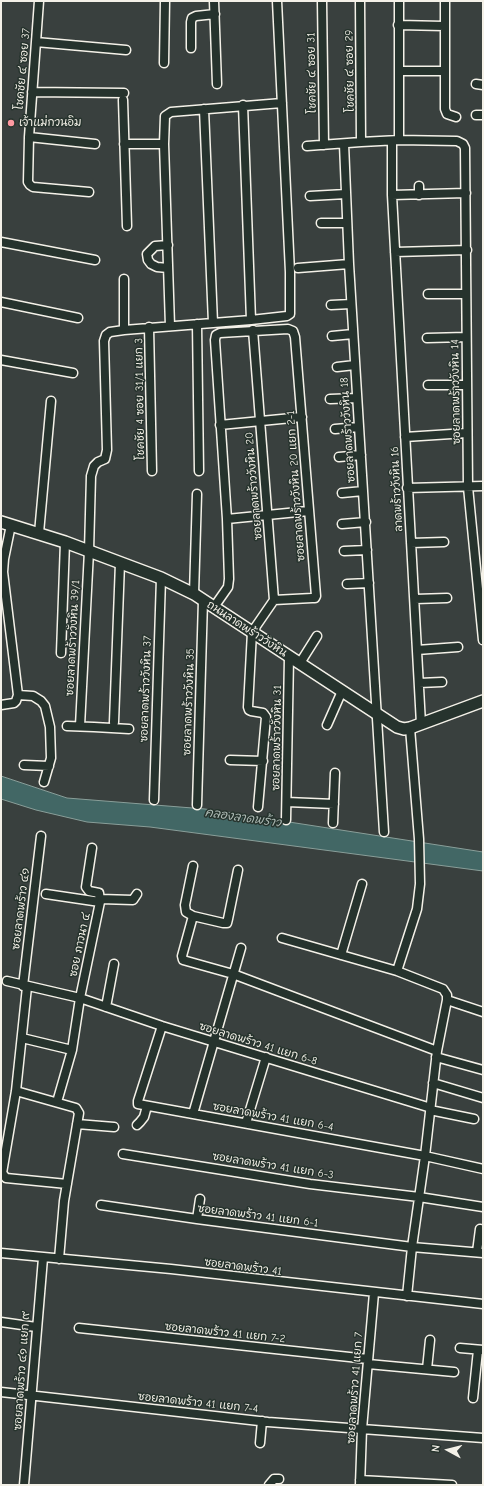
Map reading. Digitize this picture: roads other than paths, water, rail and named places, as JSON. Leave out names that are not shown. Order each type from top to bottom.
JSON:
[{"type":"main road","name":"ถนนลาดพร้าววังหิน","points":[[6,524],[65,542],[161,578],[214,607],[398,727],[404,729],[410,728]]},
{"type":"main road","points":[[410,728],[483,701]]},
{"type":"street","name":"โชคชัย ๔ ซอย 37","points":[[40,1],[29,137],[28,182],[33,187],[89,192]]},
{"type":"street","points":[[164,63],[165,1]]},
{"type":"street","points":[[214,1],[217,84]]},
{"type":"street","points":[[170,326],[164,144],[165,116],[171,112],[282,103],[277,1]]},
{"type":"street","name":"โชคชัย ๔ ซอย 31","points":[[322,1],[324,145]]},
{"type":"street","name":"โชคชัย ๔ ซอย 29","points":[[360,1],[361,142]]},
{"type":"street","name":"ลาดพร้าววังหิน 16","points":[[399,1],[396,141],[392,195],[421,724]]},
{"type":"street","points":[[445,1],[445,110],[447,114],[456,117]]},
{"type":"street","points":[[191,48],[192,18],[196,16],[215,14]]},
{"type":"street","points":[[398,26],[444,26]]},
{"type":"street","points":[[36,42],[126,50]]},
{"type":"street","points":[[398,71],[444,71]]},
{"type":"street","points":[[32,92],[123,97],[126,226]]},
{"type":"street","name":"ซอยลาดพร้าววังหิน 39/1","points":[[80,726],[92,470],[98,462],[105,459],[107,450],[104,341],[106,335],[110,332],[149,327],[251,320],[287,316],[290,314],[282,103]]},
{"type":"street","points":[[243,105],[251,320]]},
{"type":"street","points":[[204,109],[213,323]]},
{"type":"street","points":[[29,137],[94,144]]},
{"type":"street","points":[[307,146],[396,141]]},
{"type":"street","name":"ซอยลาดพร้าววังหิน 14","points":[[396,141],[456,141],[463,144],[465,148],[468,487],[483,640]]},
{"type":"street","points":[[124,144],[164,144]]},
{"type":"street","name":"ซอยลาดพร้าววังหิน 18","points":[[344,144],[348,264],[370,583],[384,832]]},
{"type":"street","points":[[392,195],[419,190],[466,193]]},
{"type":"street","points":[[310,196],[346,194]]},
{"type":"street","points":[[321,223],[347,222]]},
{"type":"street","points":[[1,242],[95,260]]},
{"type":"street","points":[[168,246],[155,246],[147,254],[148,260],[151,264],[157,268],[168,268]]},
{"type":"street","points":[[395,252],[467,250]]},
{"type":"street","points":[[298,268],[348,264]]},
{"type":"street","points":[[124,279],[124,330]]},
{"type":"street","points":[[428,294],[466,294]]},
{"type":"street","points":[[1,302],[78,318]]},
{"type":"street","points":[[332,305],[351,304]]},
{"type":"street","points":[[197,324],[199,471]]},
{"type":"street","name":"โชคชัย 4 ซอย 31/1 แยก 3","points":[[149,327],[152,471]]},
{"type":"street","name":"ซอยลาดพร้าววังหิน 20 แยก 2-1","points":[[253,330],[288,329],[293,331],[295,337],[302,417],[315,597],[274,600]]},
{"type":"street","points":[[214,607],[228,588],[229,579],[227,519],[215,340],[216,335],[220,333],[253,330]]},
{"type":"street","name":"ซอยลาดพร้าววังหิน 20","points":[[253,330],[274,600]]},
{"type":"street","points":[[332,336],[353,334]]},
{"type":"street","points":[[427,338],[466,337]]},
{"type":"street","points":[[1,360],[73,373]]},
{"type":"street","points":[[337,367],[355,365]]},
{"type":"street","points":[[428,385],[467,385]]},
{"type":"street","points":[[330,399],[357,398]]},
{"type":"street","points":[[39,533],[51,401]]},
{"type":"street","points":[[220,424],[302,417]]},
{"type":"street","points":[[335,429],[359,427]]},
{"type":"street","points":[[405,437],[467,433]]},
{"type":"street","points":[[339,457],[361,456]]},
{"type":"street","points":[[407,488],[483,486]]},
{"type":"street","points":[[342,493],[364,491]]},
{"type":"street","name":"ซอยลาดพร้าววังหิน 35","points":[[197,494],[197,805]]},
{"type":"street","points":[[227,519],[308,511]]},
{"type":"street","points":[[342,524],[366,522]]},
{"type":"street","points":[[1,705],[14,703],[18,695],[3,572],[6,524]]},
{"type":"street","points":[[61,653],[65,542]]},
{"type":"street","points":[[411,543],[444,542]]},
{"type":"street","points":[[344,551],[367,550]]},
{"type":"street","points":[[114,722],[120,563]]},
{"type":"street","name":"ซอยลาดพร้าววังหิน 37","points":[[154,800],[161,578]]},
{"type":"street","points":[[347,584],[370,583]]},
{"type":"street","points":[[415,599],[447,598]]},
{"type":"street","points":[[258,807],[266,717],[263,713],[251,711],[248,707],[252,632],[274,600]]},
{"type":"street","points":[[300,663],[317,636]]},
{"type":"street","points":[[417,650],[458,647]]},
{"type":"street","name":"ซอยลาดพร้าววังหิน 31","points":[[286,820],[289,657]]},
{"type":"street","points":[[419,683],[442,682]]},
{"type":"street","points":[[327,725],[342,691]]},
{"type":"street","points":[[18,695],[33,696],[41,701],[45,706],[50,727],[51,758],[44,782]]},
{"type":"street","points":[[67,726],[129,729]]},
{"type":"street","points":[[398,972],[417,909],[420,884],[419,839],[410,728]]},
{"type":"street","points":[[230,760],[263,761]]},
{"type":"street","points":[[24,765],[48,766]]},
{"type":"street","points":[[333,823],[335,773]]},
{"type":"street","points":[[287,802],[334,804]]},
{"type":"street","name":"ซอยลาดพร้าว ๔๑","points":[[42,836],[25,986],[22,1038],[16,1090],[2,1170],[3,1176],[6,1178],[67,1184]]},
{"type":"street","points":[[92,848],[86,887],[89,890],[99,893],[100,901],[132,900],[137,894]]},
{"type":"street","points":[[193,866],[185,909],[186,912],[193,916],[226,923],[238,870]]},
{"type":"street","points":[[341,955],[362,884]]},
{"type":"street","name":"ซอย ภาวนา ๔","points":[[46,894],[100,901],[80,998],[72,1050],[57,1102]]},
{"type":"street","points":[[193,916],[182,959],[233,974],[436,1054],[483,1070]]},
{"type":"street","points":[[282,938],[398,972],[443,989],[447,995],[448,1000],[436,1054],[425,1156],[406,1296]]},
{"type":"street","points":[[193,1114],[241,948]]},
{"type":"street","points":[[106,1007],[114,964]]},
{"type":"street","points":[[7,981],[25,986]]},
{"type":"street","name":"ซอยลาดพร้าว 41 แยก 6-8","points":[[25,986],[80,998],[162,1026],[430,1109],[474,1119]]},
{"type":"street","points":[[448,1000],[483,1012]]},
{"type":"street","points":[[136,1124],[144,1117],[147,1106],[138,1104],[138,1101],[162,1026]]},
{"type":"street","points":[[22,1038],[72,1050]]},
{"type":"street","points":[[246,1124],[266,1057]]},
{"type":"street","points":[[433,1083],[483,1098]]},
{"type":"street","points":[[16,1090],[76,1108],[79,1112],[67,1184],[59,1259]]},
{"type":"street","name":"ซอยลาดพร้าว 41 แยก 6-4","points":[[147,1106],[425,1156],[483,1169]]},
{"type":"street","points":[[77,1124],[114,1128]]},
{"type":"street","name":"ซอยลาดพร้าว 41 แยก 6-3","points":[[123,1154],[310,1184],[419,1197],[483,1207]]},
{"type":"street","points":[[197,1219],[200,1199]]},
{"type":"street","name":"ซอยลาดพร้าว 41 แยก 6-1","points":[[101,1205],[412,1247],[480,1252]]},
{"type":"street","points":[[480,1229],[480,1252]]},
{"type":"street","name":"ซอยลาดพร้าว 41","points":[[1,1253],[483,1304]]},
{"type":"street","name":"ซอยลาดพร้าว ๔๑ แยก ๙","points":[[24,1485],[32,1396],[36,1327],[43,1258]]},
{"type":"street","name":"ซอยลาดพร้าว 41 แยก 7","points":[[360,1482],[362,1429],[374,1293]]},
{"type":"street","points":[[1,1322],[36,1327]]},
{"type":"street","name":"ซอยลาดพร้าว 41 แยก 7-2","points":[[79,1328],[454,1372]]},
{"type":"street","points":[[427,1369],[430,1340]]},
{"type":"street","points":[[460,1348],[480,1350],[479,1373],[473,1398]]},
{"type":"street","name":"ซอยลาดพร้าว 41 แยก 7-4","points":[[1,1392],[262,1421],[483,1438]]},
{"type":"street","points":[[260,1443],[262,1421]]},
{"type":"street","points":[[269,1485],[274,1479],[279,1479]]},
{"type":"street","points":[[360,1482],[452,1485]]},
{"type":"water","name":"คลองลาดพร้าว","points":[[1,776],[67,798],[205,809],[483,852],[483,871],[150,827],[87,822],[36,810],[1,799]]},
{"type":"place","name":"เจ้าแม่กวนอิม","points":[[11,123]]}]
